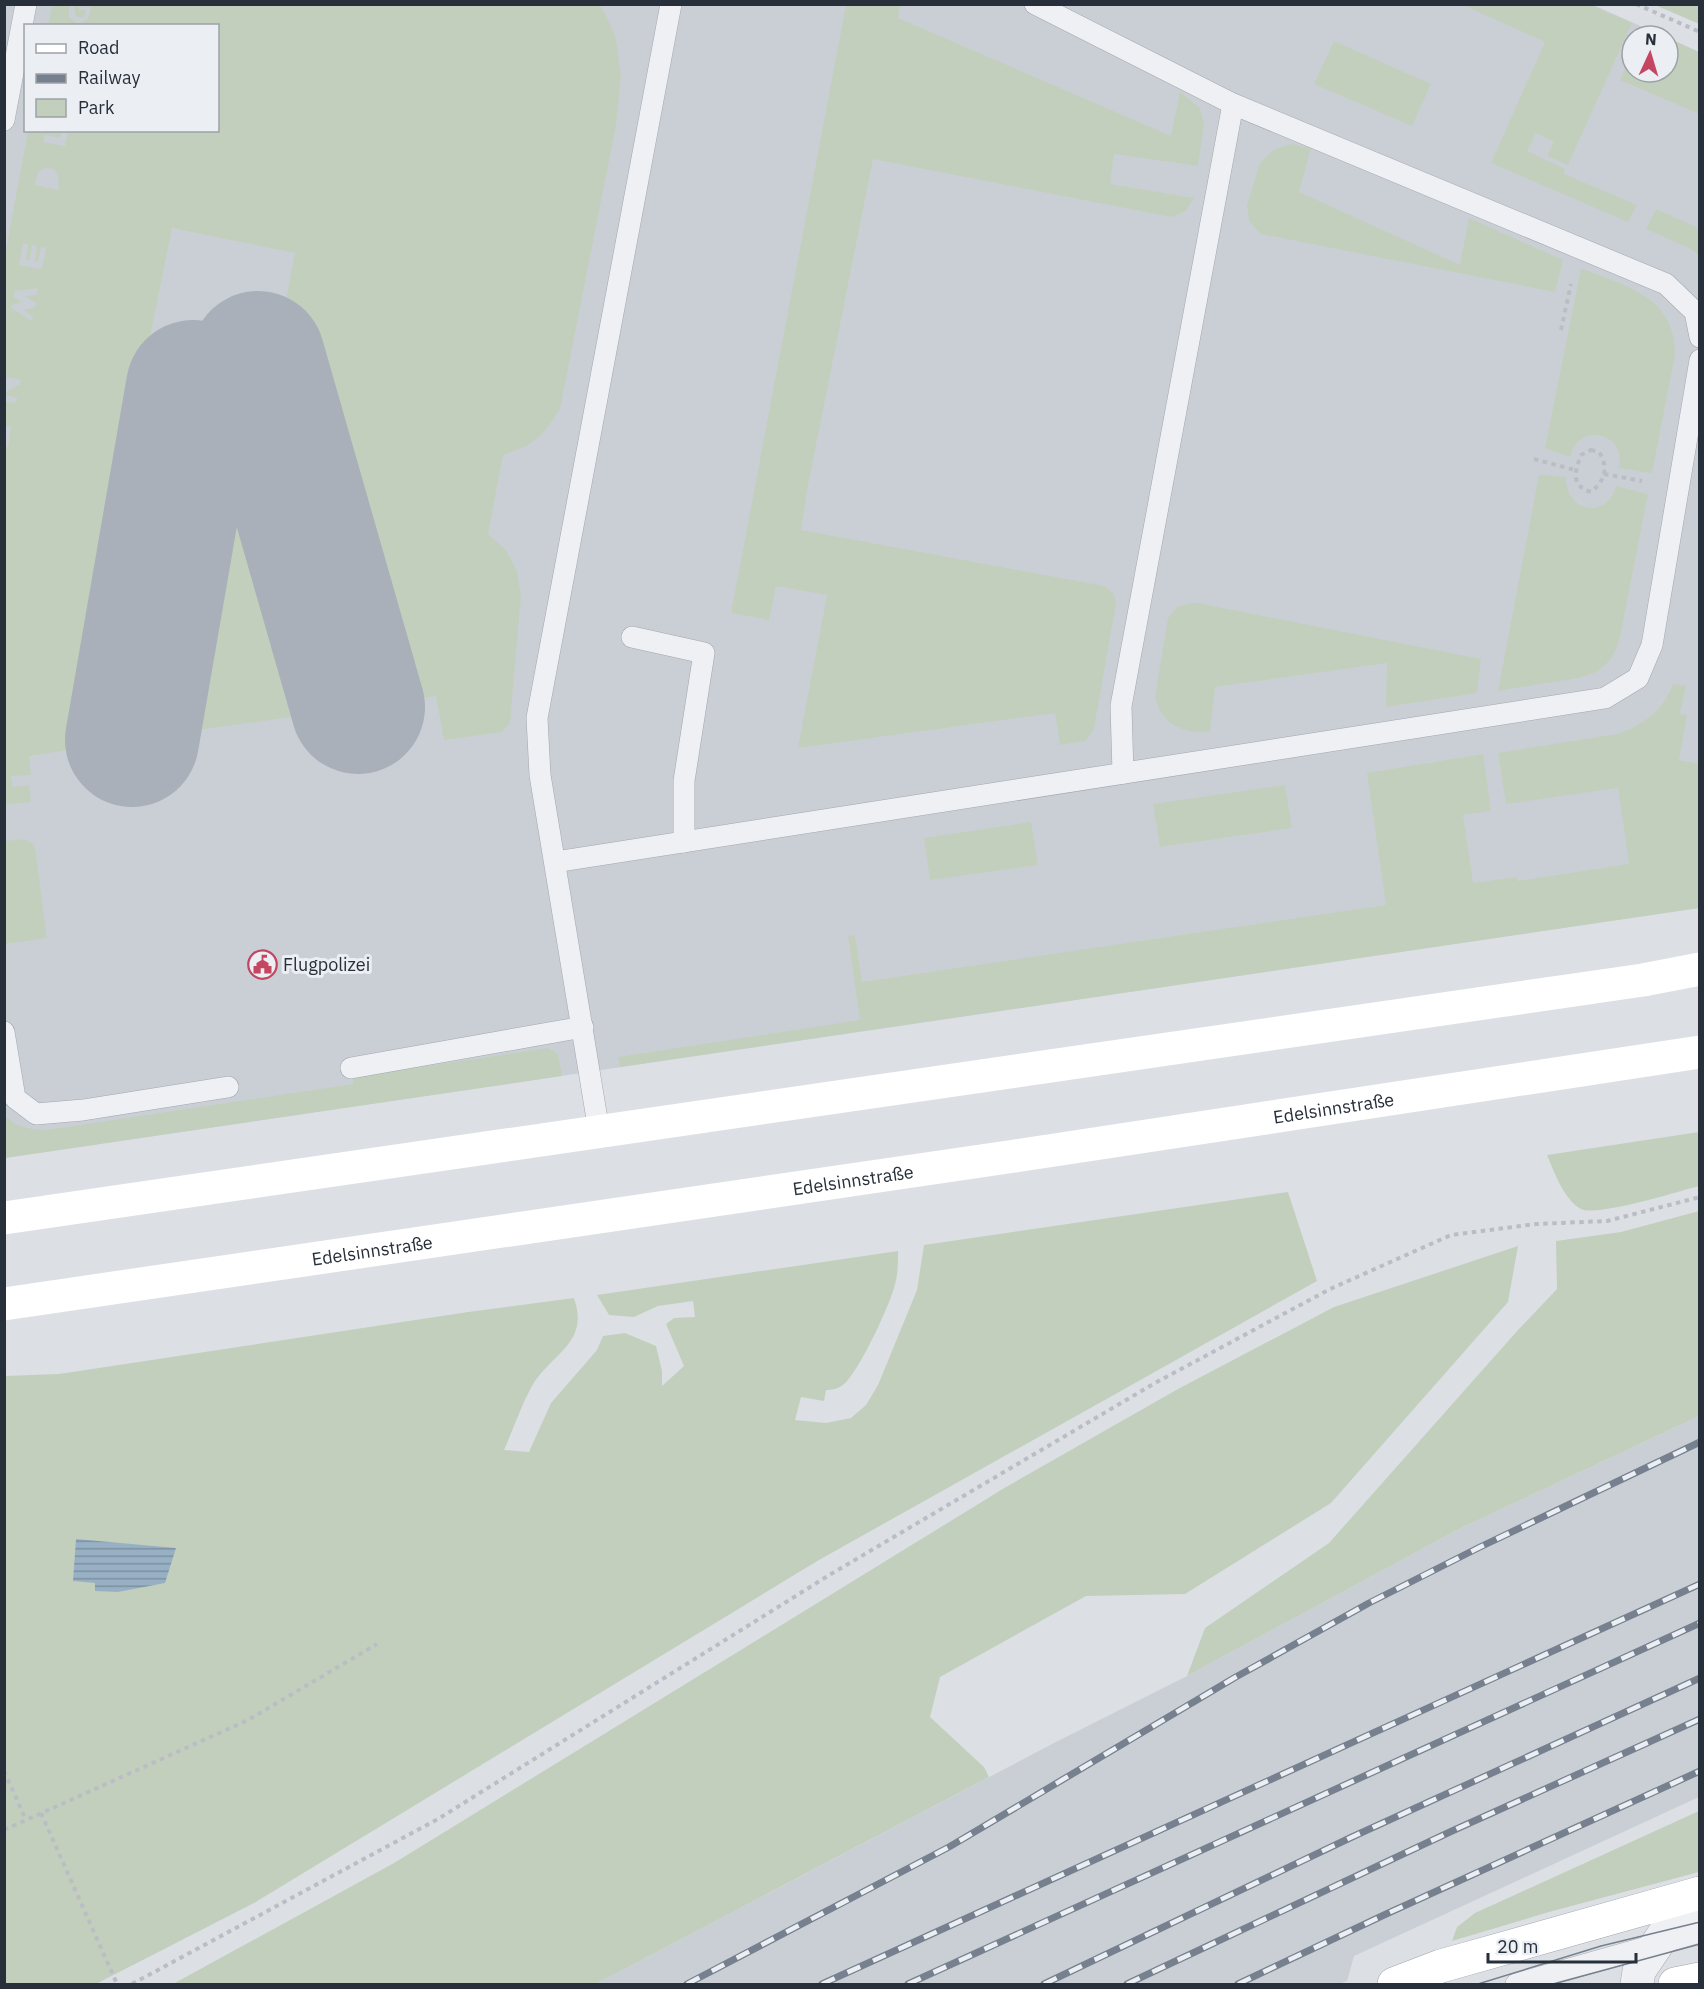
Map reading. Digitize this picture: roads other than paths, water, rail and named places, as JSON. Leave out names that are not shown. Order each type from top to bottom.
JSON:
[{"type":"main road","points":[[4,1218],[1642,980],[1700,969]]},
{"type":"main road","name":"Edelsinnstraße","points":[[4,1304],[1015,1156],[1700,1052]]},
{"type":"main road","points":[[1394,1984],[1441,1965],[1700,1893]]},
{"type":"main road","points":[[1675,1984],[1700,1979]]},
{"type":"street","points":[[1637,1984],[1639,1971],[1676,1916],[1700,1911]]},
{"type":"lane","points":[[4,120],[26,4]]},
{"type":"lane","points":[[599,1131],[540,775],[537,717],[671,4]]},
{"type":"lane","points":[[1035,4],[1233,104],[1666,284],[1695,312],[1700,337]]},
{"type":"lane","points":[[1123,773],[1121,706],[1233,104]]},
{"type":"lane","points":[[555,861],[1605,698],[1638,678],[1652,645],[1700,360]]},
{"type":"lane","points":[[632,637],[704,653],[684,781],[684,842]]},
{"type":"lane","points":[[351,1068],[583,1027]]},
{"type":"lane","points":[[4,1032],[15,1098],[36,1114],[83,1110],[228,1087]]},
{"type":"lane","points":[[1516,1984],[1700,1932]]},
{"type":"water","points":[[76,1539],[176,1548],[165,1583],[118,1592],[95,1591],[95,1583],[73,1581]]},
{"type":"tram line","points":[[1478,1984],[1601,1946],[1700,1922]]},
{"type":"tram line","points":[[1553,1984],[1700,1944]]},
{"type":"railway","points":[[687,1984],[949,1847],[1234,1678],[1369,1603],[1480,1547],[1700,1442]]},
{"type":"railway","points":[[822,1984],[1700,1584]]},
{"type":"railway","points":[[908,1984],[1700,1623]]},
{"type":"railway","points":[[1044,1984],[1352,1837],[1700,1678]]},
{"type":"railway","points":[[1127,1984],[1452,1831],[1700,1719]]},
{"type":"railway","points":[[1238,1984],[1700,1771]]},
{"type":"place","name":"Flugpolizei","points":[[262,964]]}]
